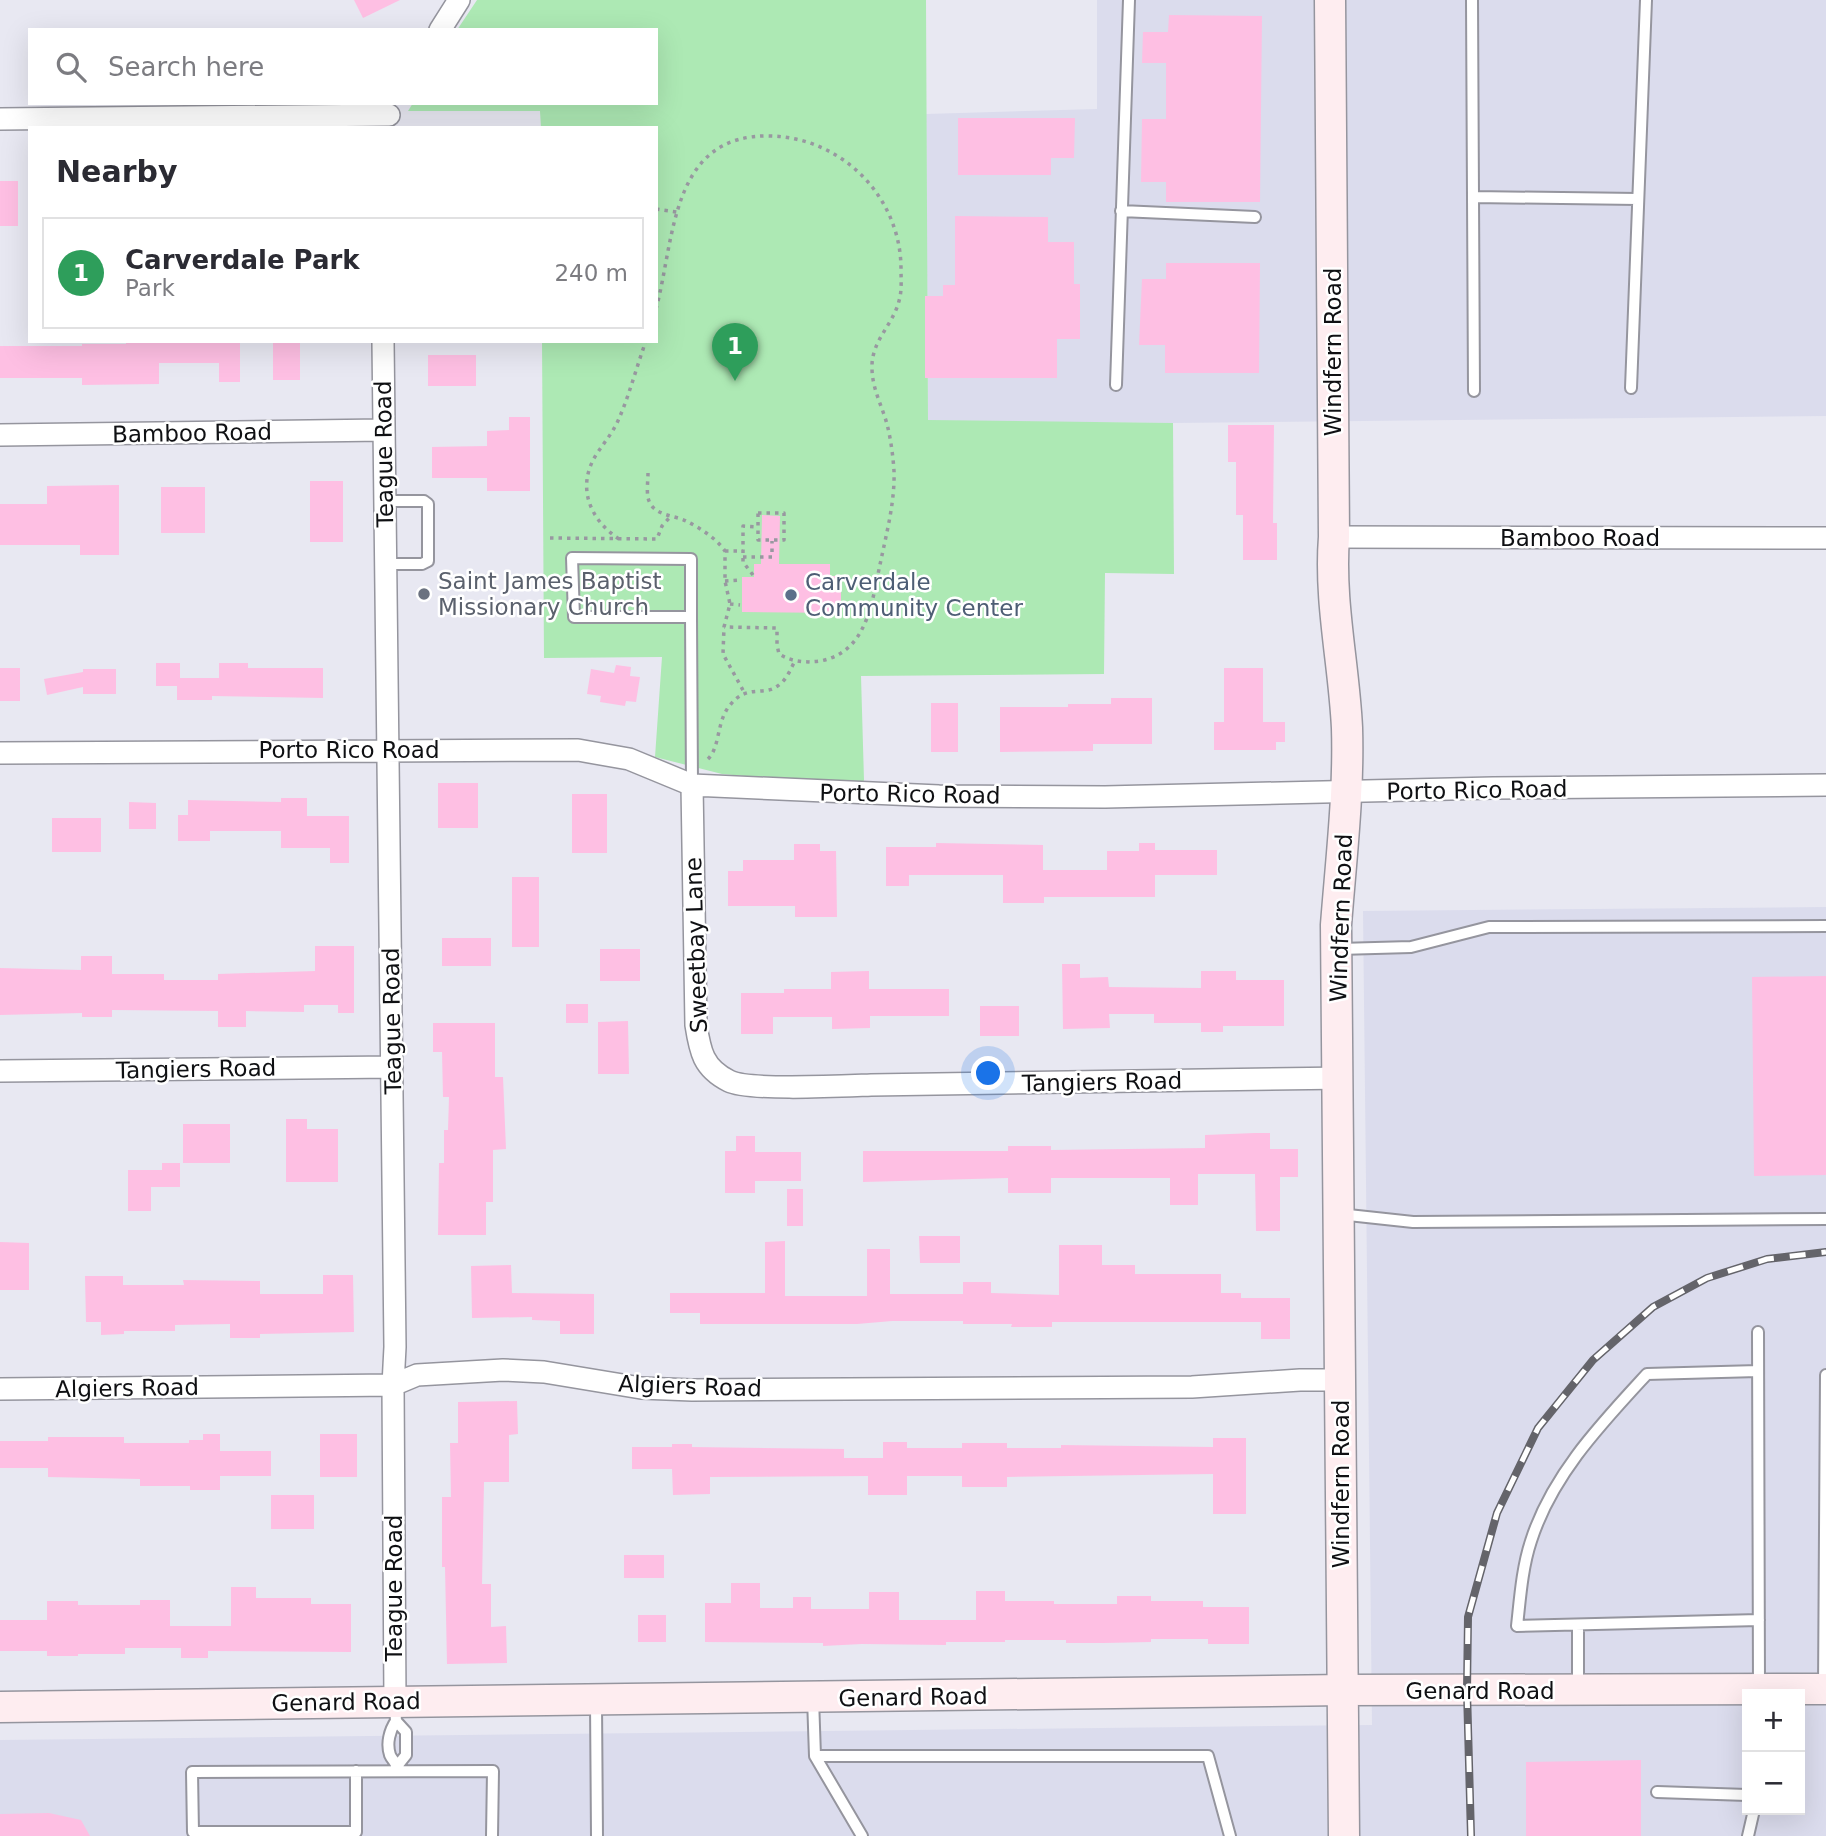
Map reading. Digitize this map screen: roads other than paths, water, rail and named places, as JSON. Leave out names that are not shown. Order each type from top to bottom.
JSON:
[{"type":"street","points":[[441,28],[459,0]]},
{"type":"street","name":"Windfern Road","points":[[1330,0],[1334,537],[1332,581],[1346,726],[1347,792],[1336,925],[1344,1836]]},
{"type":"street","points":[[0,119],[391,115]]},
{"type":"street","name":"Teague Road","points":[[383,343],[395,1347],[395,1711]]},
{"type":"street","name":"Bamboo Road","points":[[0,435],[383,430]]},
{"type":"street","name":"Bamboo Road","points":[[1334,537],[1826,538]]},
{"type":"street","name":"Porto Rico Road","points":[[0,753],[578,750],[629,758],[692,785],[939,796],[1105,797],[1826,785]]},
{"type":"street","name":"Sweetbay Lane","points":[[692,785],[696,1025],[699,1049],[707,1066],[730,1082],[752,1085],[824,1085]]},
{"type":"street","name":"Tangiers Road","points":[[0,1071],[392,1067]]},
{"type":"street","name":"Tangiers Road","points":[[824,1085],[1337,1078]]},
{"type":"street","name":"Algiers Road","points":[[0,1389],[393,1385],[417,1375],[502,1370],[544,1372],[640,1388],[692,1390],[1192,1387],[1341,1380]]},
{"type":"street","name":"Genard Road","points":[[1805,1690],[1825,1689]]},
{"type":"street","name":"Genard Road","points":[[0,1707],[395,1711],[596,1700],[1343,1690],[1742,1691]]},
{"type":"lane","points":[[1116,385],[1129,0]]},
{"type":"lane","points":[[1472,0],[1474,391]]},
{"type":"lane","points":[[1631,388],[1646,0]]},
{"type":"lane","points":[[1473,197],[1638,199]]},
{"type":"lane","points":[[1121,211],[1255,217]]},
{"type":"lane","points":[[385,501],[424,500],[428,504],[428,561],[422,565],[386,565]]},
{"type":"lane","points":[[691,617],[574,617],[572,558],[691,559],[692,785]]},
{"type":"lane","points":[[1336,949],[1411,947],[1489,927],[1826,926]]},
{"type":"lane","points":[[1339,1214],[1413,1222],[1826,1219]]},
{"type":"lane","points":[[1758,1332],[1759,1620],[1764,1689]]},
{"type":"lane","points":[[1758,1371],[1647,1374],[1595,1430],[1556,1484],[1531,1541],[1517,1626],[1759,1620]]},
{"type":"lane","points":[[1825,1689],[1826,1375]]},
{"type":"lane","points":[[1578,1625],[1578,1691]]},
{"type":"lane","points":[[813,1698],[815,1756],[862,1836]]},
{"type":"lane","points":[[596,1700],[597,1836]]},
{"type":"lane","points":[[395,1711],[406,1732],[406,1755],[398,1768]]},
{"type":"lane","points":[[395,1711],[389,1732],[390,1755],[398,1768]]},
{"type":"lane","points":[[815,1756],[1208,1756],[1230,1836]]},
{"type":"lane","points":[[356,1771],[356,1832],[193,1832],[192,1772],[356,1771],[398,1768],[493,1771],[492,1836]]},
{"type":"lane","points":[[1657,1792],[1742,1795]]},
{"type":"lane","points":[[1748,1836],[1753,1815]]},
{"type":"railway","points":[[1471,1836],[1468,1617],[1497,1513],[1538,1428],[1593,1360],[1653,1307],[1707,1278],[1767,1259],[1826,1252]]},
{"type":"place","name":"Carverdale Park","points":[[735,381]]},
{"type":"place","name":"Saint James Baptist Missionary Church","points":[[424,594]]},
{"type":"place","name":"Carverdale Community Center","points":[[791,595]]}]
